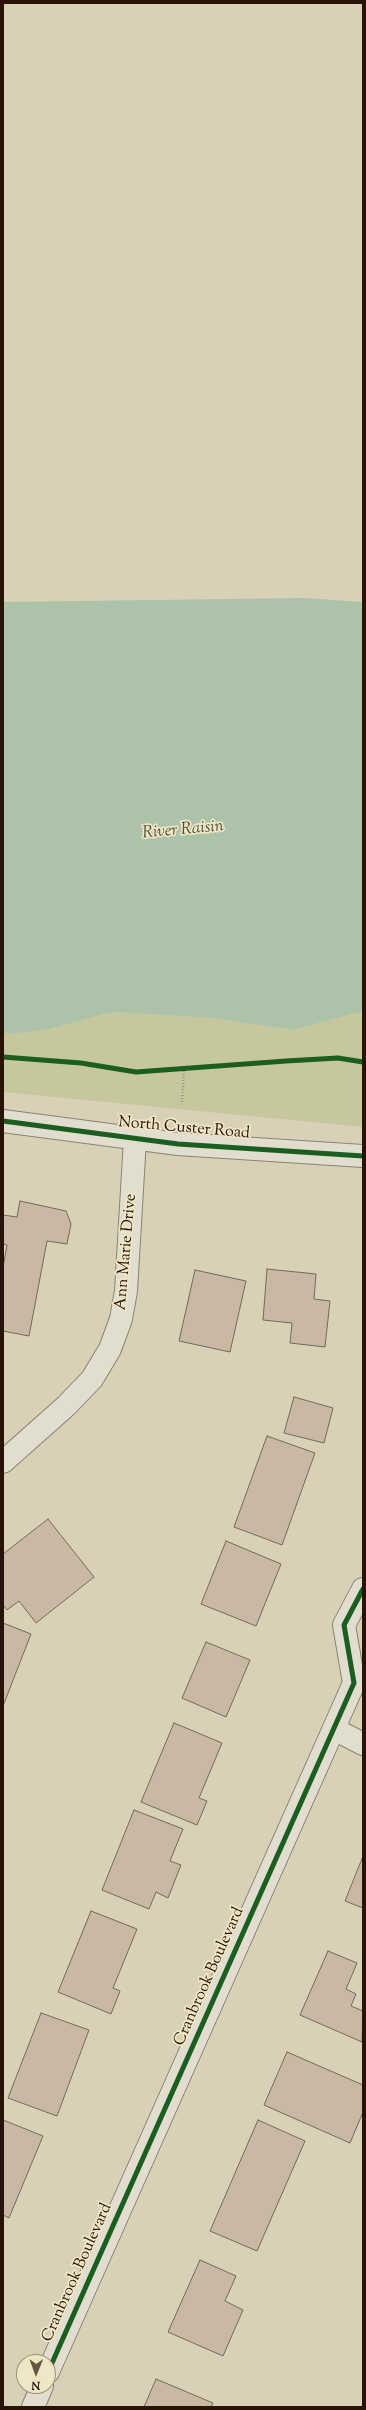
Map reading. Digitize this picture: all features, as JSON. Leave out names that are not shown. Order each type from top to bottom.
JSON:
[{"type":"street","name":"North Custer Road","points":[[3,1121],[135,1139],[363,1156]]},
{"type":"street","name":"Ann Marie Drive","points":[[3,1462],[60,1412],[92,1379],[110,1350],[121,1319],[126,1291],[135,1139]]},
{"type":"street","name":"Cranbrook Boulevard","points":[[56,2354],[334,1729],[358,1680],[344,1625],[363,1589]]},
{"type":"street","points":[[334,1729],[363,1744]]},
{"type":"street","points":[[33,2407],[39,2394]]},
{"type":"path","points":[[177,1070],[192,1069]]},
{"type":"path","points":[[182,1102],[184,1070]]},
{"type":"shaded area","points":[[363,1011],[363,1127],[3,1092],[3,1033],[11,1034],[50,1029],[111,1012],[212,1018],[293,1030]]},
{"type":"water","name":"River Raisin","points":[[305,598],[363,602],[363,1011],[293,1030],[212,1018],[111,1012],[50,1029],[11,1034],[3,1033],[3,602]]},
{"type":"building","points":[[20,1201],[66,1211],[71,1224],[67,1244],[47,1241],[29,1336],[3,1331],[3,1267],[7,1245],[3,1244],[3,1215],[17,1217]]},
{"type":"building","points":[[267,1269],[316,1274],[314,1299],[330,1301],[325,1347],[290,1343],[292,1323],[263,1320]]},
{"type":"building","points":[[195,1270],[246,1281],[230,1352],[179,1341]]},
{"type":"building","points":[[294,1397],[333,1408],[324,1443],[284,1433]]},
{"type":"building","points":[[267,1436],[315,1453],[282,1545],[234,1527]]},
{"type":"building","points":[[48,1519],[94,1577],[36,1623],[19,1601],[7,1610],[3,1605],[3,1554]]},
{"type":"building","points":[[226,1541],[281,1564],[256,1626],[201,1604]]},
{"type":"building","points":[[3,1623],[31,1634],[3,1706]]},
{"type":"building","points":[[206,1642],[250,1660],[226,1717],[182,1698]]},
{"type":"building","points":[[174,1723],[222,1743],[199,1798],[207,1801],[197,1825],[141,1802]]},
{"type":"building","points":[[134,1810],[183,1829],[170,1861],[181,1865],[168,1898],[156,1892],[149,1909],[102,1890]]},
{"type":"building","points":[[363,1856],[363,1908],[345,1901]]},
{"type":"building","points":[[91,1911],[137,1929],[113,1988],[120,1991],[111,2014],[58,1992]]},
{"type":"building","points":[[328,1951],[357,1963],[346,1989],[356,1994],[351,2006],[363,2011],[362,2042],[300,2015]]},
{"type":"building","points":[[41,2013],[89,2030],[57,2116],[8,2098]]},
{"type":"building","points":[[287,2052],[363,2085],[363,2112],[350,2143],[264,2105]]},
{"type":"building","points":[[3,2120],[43,2136],[9,2218],[3,2215]]},
{"type":"building","points":[[258,2120],[305,2141],[257,2251],[210,2231]]},
{"type":"building","points":[[200,2260],[236,2276],[225,2301],[243,2310],[223,2356],[168,2332]]},
{"type":"building","points":[[156,2379],[213,2403],[211,2407],[144,2407]]},
{"type":"cycle path","points":[[3,1057],[81,1063],[136,1072],[338,1058],[363,1062]]},
{"type":"cycle path","points":[[3,1121],[178,1144],[363,1156]]},
{"type":"cycle path","points":[[56,2354],[354,1683],[344,1625],[363,1589]]}]
